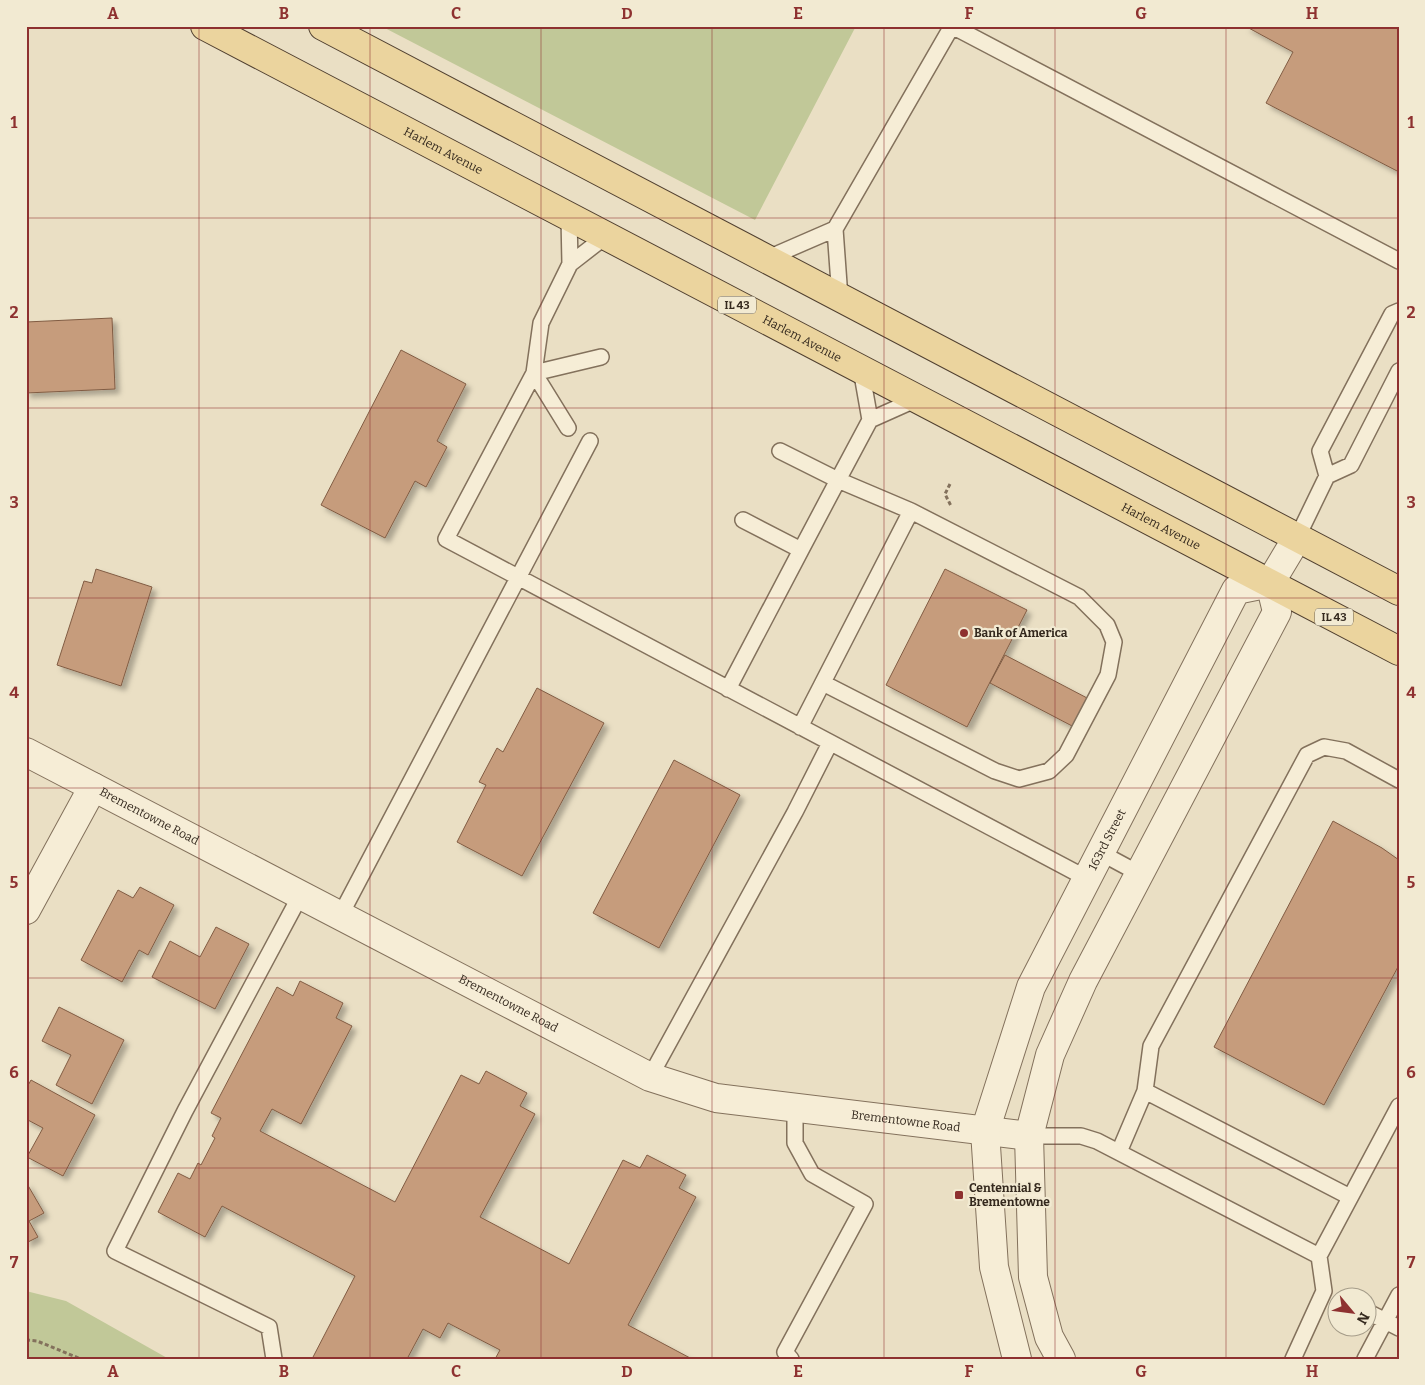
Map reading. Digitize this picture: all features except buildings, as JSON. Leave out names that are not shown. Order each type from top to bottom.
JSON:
[{"type":"main road","name":"Harlem Avenue","points":[[205,26],[1399,650]]},
{"type":"main road","points":[[323,26],[1399,591]]},
{"type":"street","points":[[1061,1359],[1049,1337],[1033,1277],[1029,1136],[1050,1055],[1084,980],[1277,612],[1270,583],[1297,538]]},
{"type":"street","name":"163rd Street","points":[[985,1132],[1031,987],[1236,590],[1270,583]]},
{"type":"street","name":"Brementowne Road","points":[[26,752],[650,1077],[716,1098],[1029,1136]]},
{"type":"street","points":[[26,910],[93,787]]},
{"type":"street","points":[[985,1132],[994,1267],[1017,1359]]},
{"type":"lane","points":[[840,298],[835,229],[952,26],[1399,261]]},
{"type":"lane","points":[[569,217],[570,264]]},
{"type":"lane","points":[[766,259],[835,229]]},
{"type":"lane","points":[[606,236],[570,264],[541,323],[534,373],[446,539],[1088,879]]},
{"type":"lane","points":[[1297,538],[1326,476],[1320,451],[1392,314],[1399,310]]},
{"type":"lane","points":[[534,373],[601,357]]},
{"type":"lane","points":[[861,369],[870,420]]},
{"type":"lane","points":[[1326,476],[1352,465],[1399,371]]},
{"type":"lane","points":[[534,373],[568,428]]},
{"type":"lane","points":[[728,689],[870,420],[917,399]]},
{"type":"lane","points":[[340,916],[590,440]]},
{"type":"lane","points":[[780,451],[838,480],[910,511],[1079,597],[1107,625],[1114,642],[1108,676],[1066,755],[1049,771],[1019,779],[995,771],[823,684]]},
{"type":"lane","points":[[800,727],[910,511]]},
{"type":"lane","points":[[743,520],[801,550]]},
{"type":"lane","points":[[650,1077],[782,836],[830,743]]},
{"type":"lane","points":[[1119,1152],[1145,1091],[1151,1046],[1307,755],[1324,747],[1346,751],[1399,780]]},
{"type":"lane","points":[[1100,853],[1140,874]]},
{"type":"lane","points":[[274,1359],[269,1327],[115,1251],[185,1111],[300,896]]},
{"type":"lane","points":[[1145,1091],[1350,1197]]},
{"type":"lane","points":[[1329,1288],[1319,1256],[1399,1106]]},
{"type":"lane","points":[[791,1359],[785,1352],[866,1204],[812,1174],[795,1143],[795,1108]]},
{"type":"lane","points":[[1029,1136],[1080,1136],[1096,1141],[1319,1256]]},
{"type":"lane","points":[[1366,1359],[1399,1295]]},
{"type":"lane","points":[[1293,1359],[1328,1300]]},
{"type":"lane","points":[[1378,1317],[1399,1328]]},
{"type":"path","points":[[950,484],[945,494],[954,510]]},
{"type":"path","points":[[26,1340],[37,1341],[81,1359]]},
{"type":"green space","points":[[381,26],[856,26],[755,220]]},
{"type":"green space","points":[[26,1291],[66,1301],[169,1359],[26,1359]]},
{"type":"place","name":"Bank of America","points":[[964,633]]},
{"type":"place","name":"Centennial & Brementowne","points":[[959,1195]]}]
